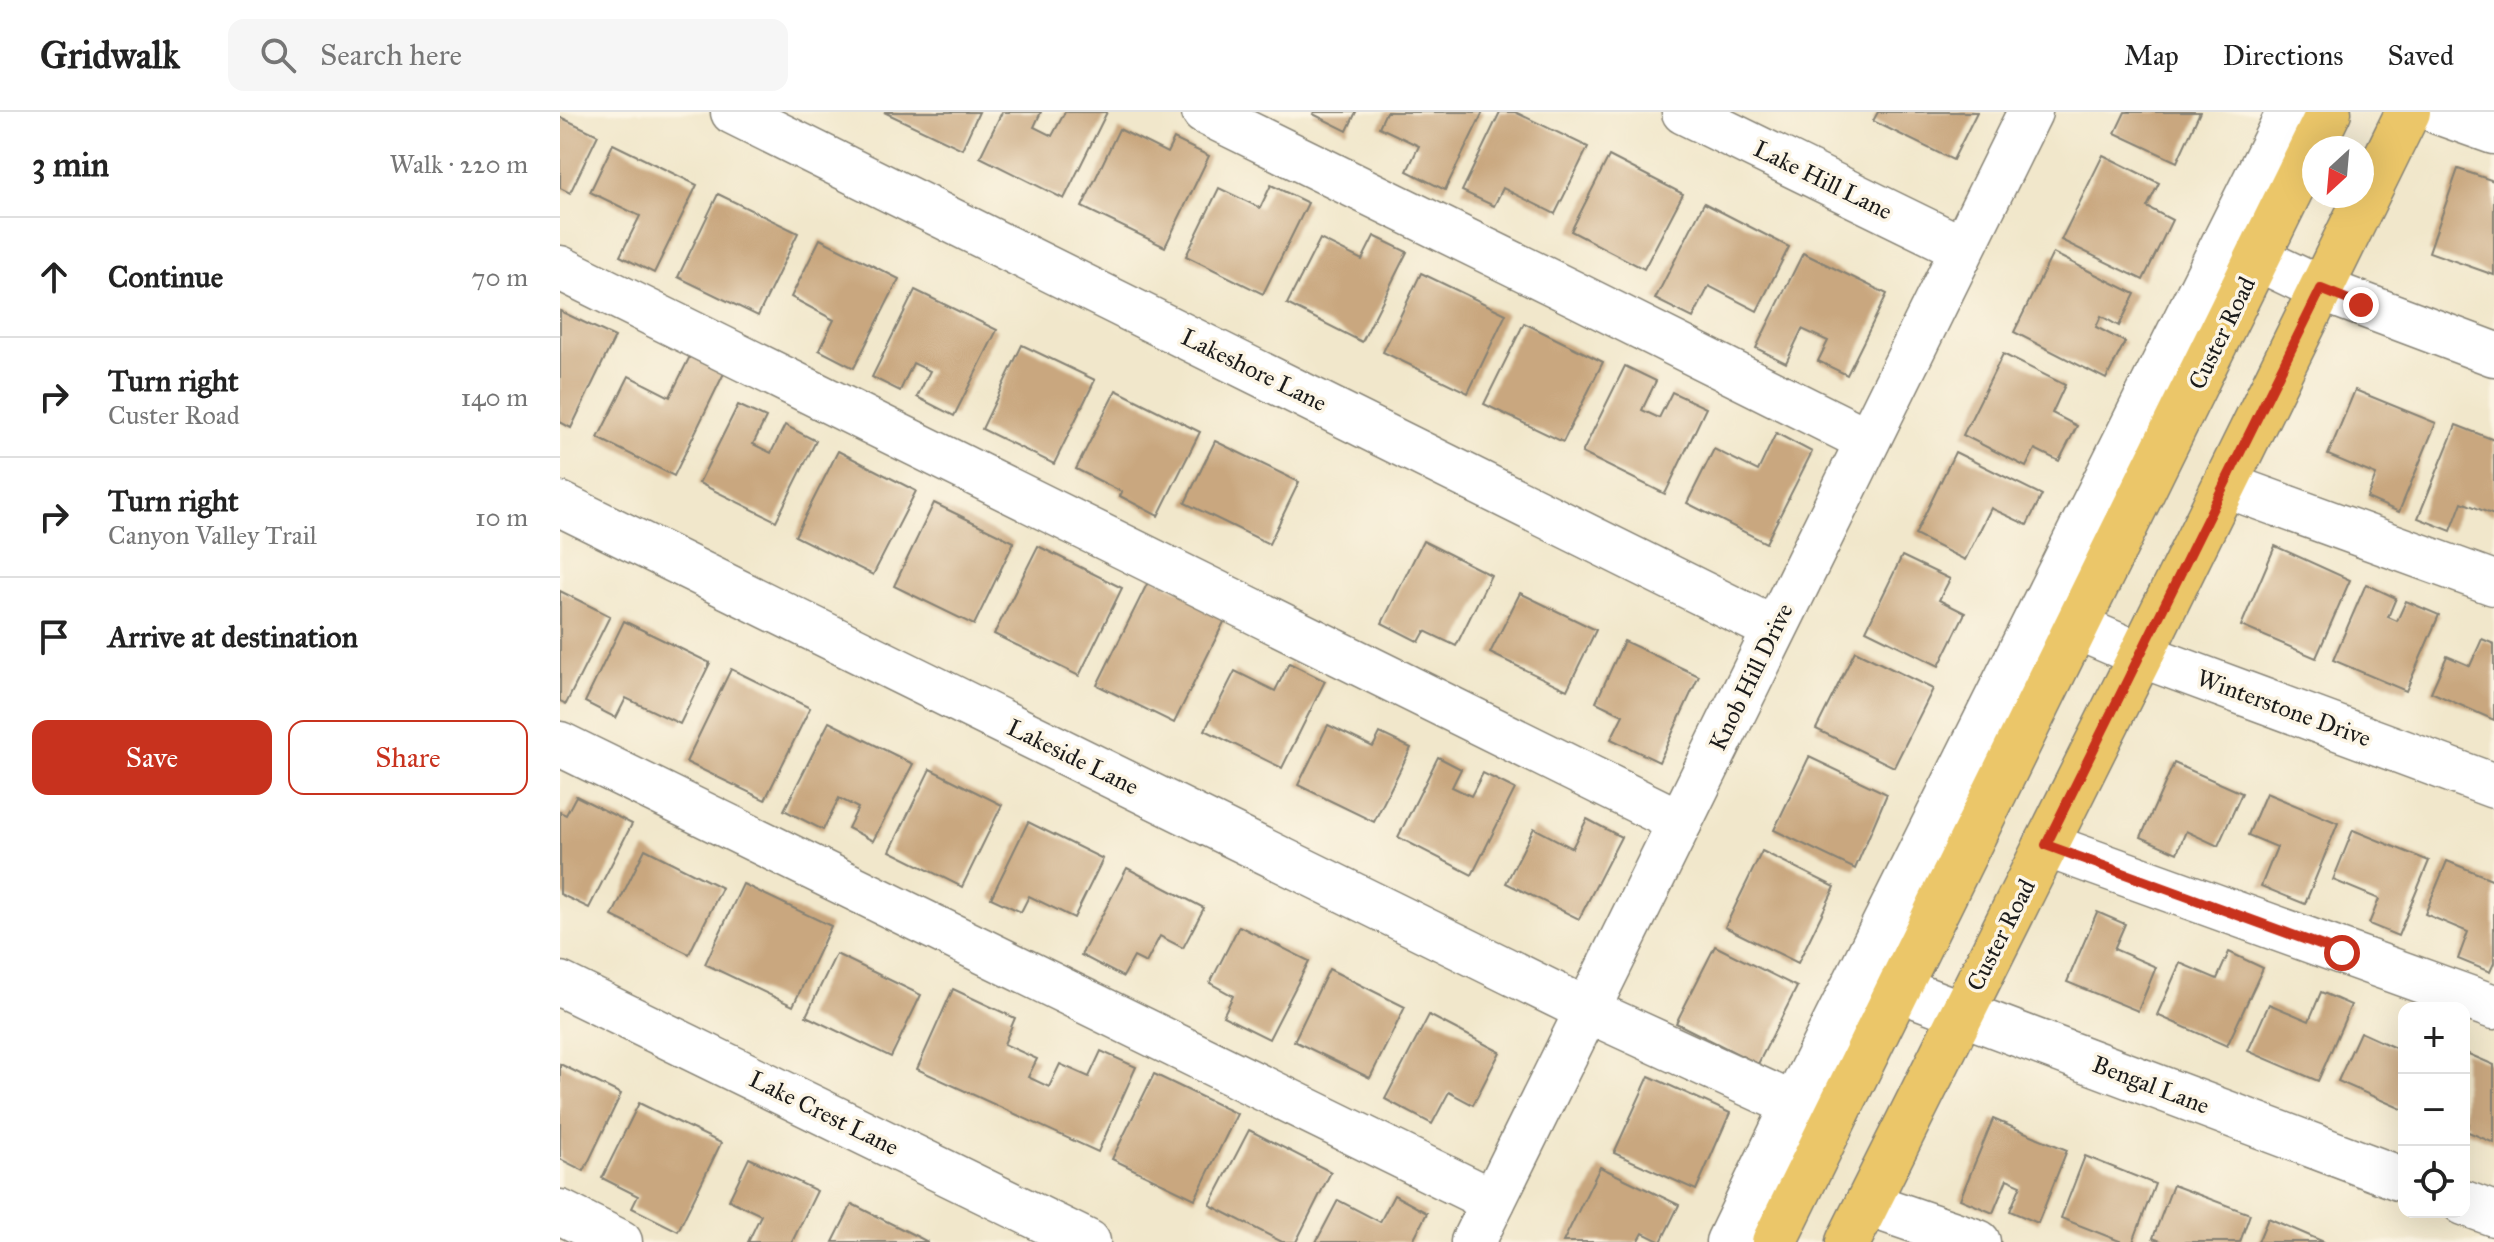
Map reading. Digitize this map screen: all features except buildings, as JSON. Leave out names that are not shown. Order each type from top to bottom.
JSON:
[{"type":"main road","name":"Custer Road","points":[[1774,1242],[2329,112]]},
{"type":"main road","name":"Custer Road","points":[[1858,1223],[2408,112]]},
{"type":"street","name":"Lakeshore Lane","points":[[733,112],[1774,629]]},
{"type":"street","points":[[1204,112],[1867,440]]},
{"type":"street","name":"Lake Hill Lane","points":[[1684,112],[1962,248]]},
{"type":"street","name":"Knob Hill Drive","points":[[1473,1242],[2030,112]]},
{"type":"street","points":[[1728,1242],[2289,112]]},
{"type":"street","points":[[2438,112],[2494,132]]},
{"type":"street","points":[[2258,259],[2321,289],[2494,354]]},
{"type":"street","points":[[560,268],[1680,822]]},
{"type":"street","points":[[2225,485],[2494,583]]},
{"type":"street","name":"Lakeside Lane","points":[[560,504],[1587,1010],[1794,1105]]},
{"type":"street","name":"Winterstone Drive","points":[[2076,627],[2141,655],[2494,786]]},
{"type":"street","points":[[560,744],[1493,1201]]},
{"type":"street","points":[[2046,845],[2494,1007]]},
{"type":"street","name":"Lake Crest Lane","points":[[560,984],[1088,1242]]},
{"type":"street","name":"Bengal Lane","points":[[1898,989],[2398,1178]]},
{"type":"street","points":[[2470,1205],[2494,1214]]},
{"type":"street","points":[[560,1212],[620,1242]]},
{"type":"street","points":[[1858,1223],[1978,1242]]},
{"type":"route","points":[[2342,953],[2046,845],[2321,289],[2361,305]]}]
